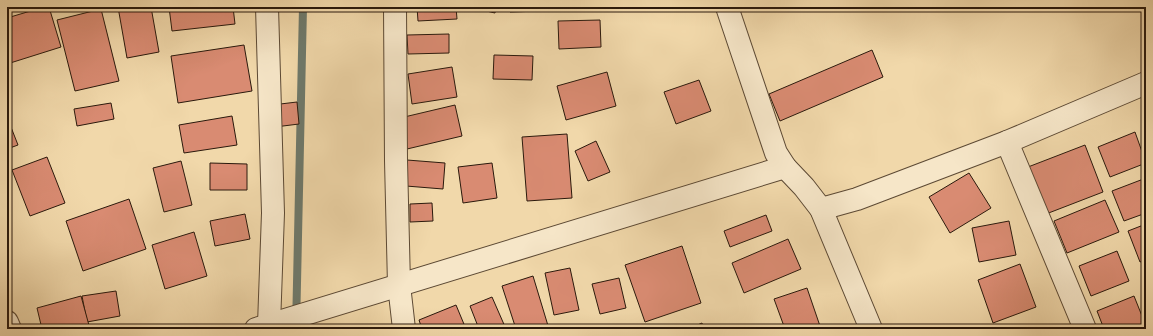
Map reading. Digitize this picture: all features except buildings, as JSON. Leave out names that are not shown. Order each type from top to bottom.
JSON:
[{"type":"street","points":[[267,7],[277,324],[785,167]]},
{"type":"street","points":[[395,7],[396,161],[390,288],[404,329]]},
{"type":"street","points":[[727,7],[776,153],[785,167],[804,187],[820,209],[871,329]]},
{"type":"street","points":[[820,209],[856,199],[1008,142],[1144,88]]},
{"type":"street","points":[[1008,142],[1085,329]]},
{"type":"street","points":[[7,322],[10,329]]},
{"type":"waterway","points":[[296,329],[303,7]]}]
